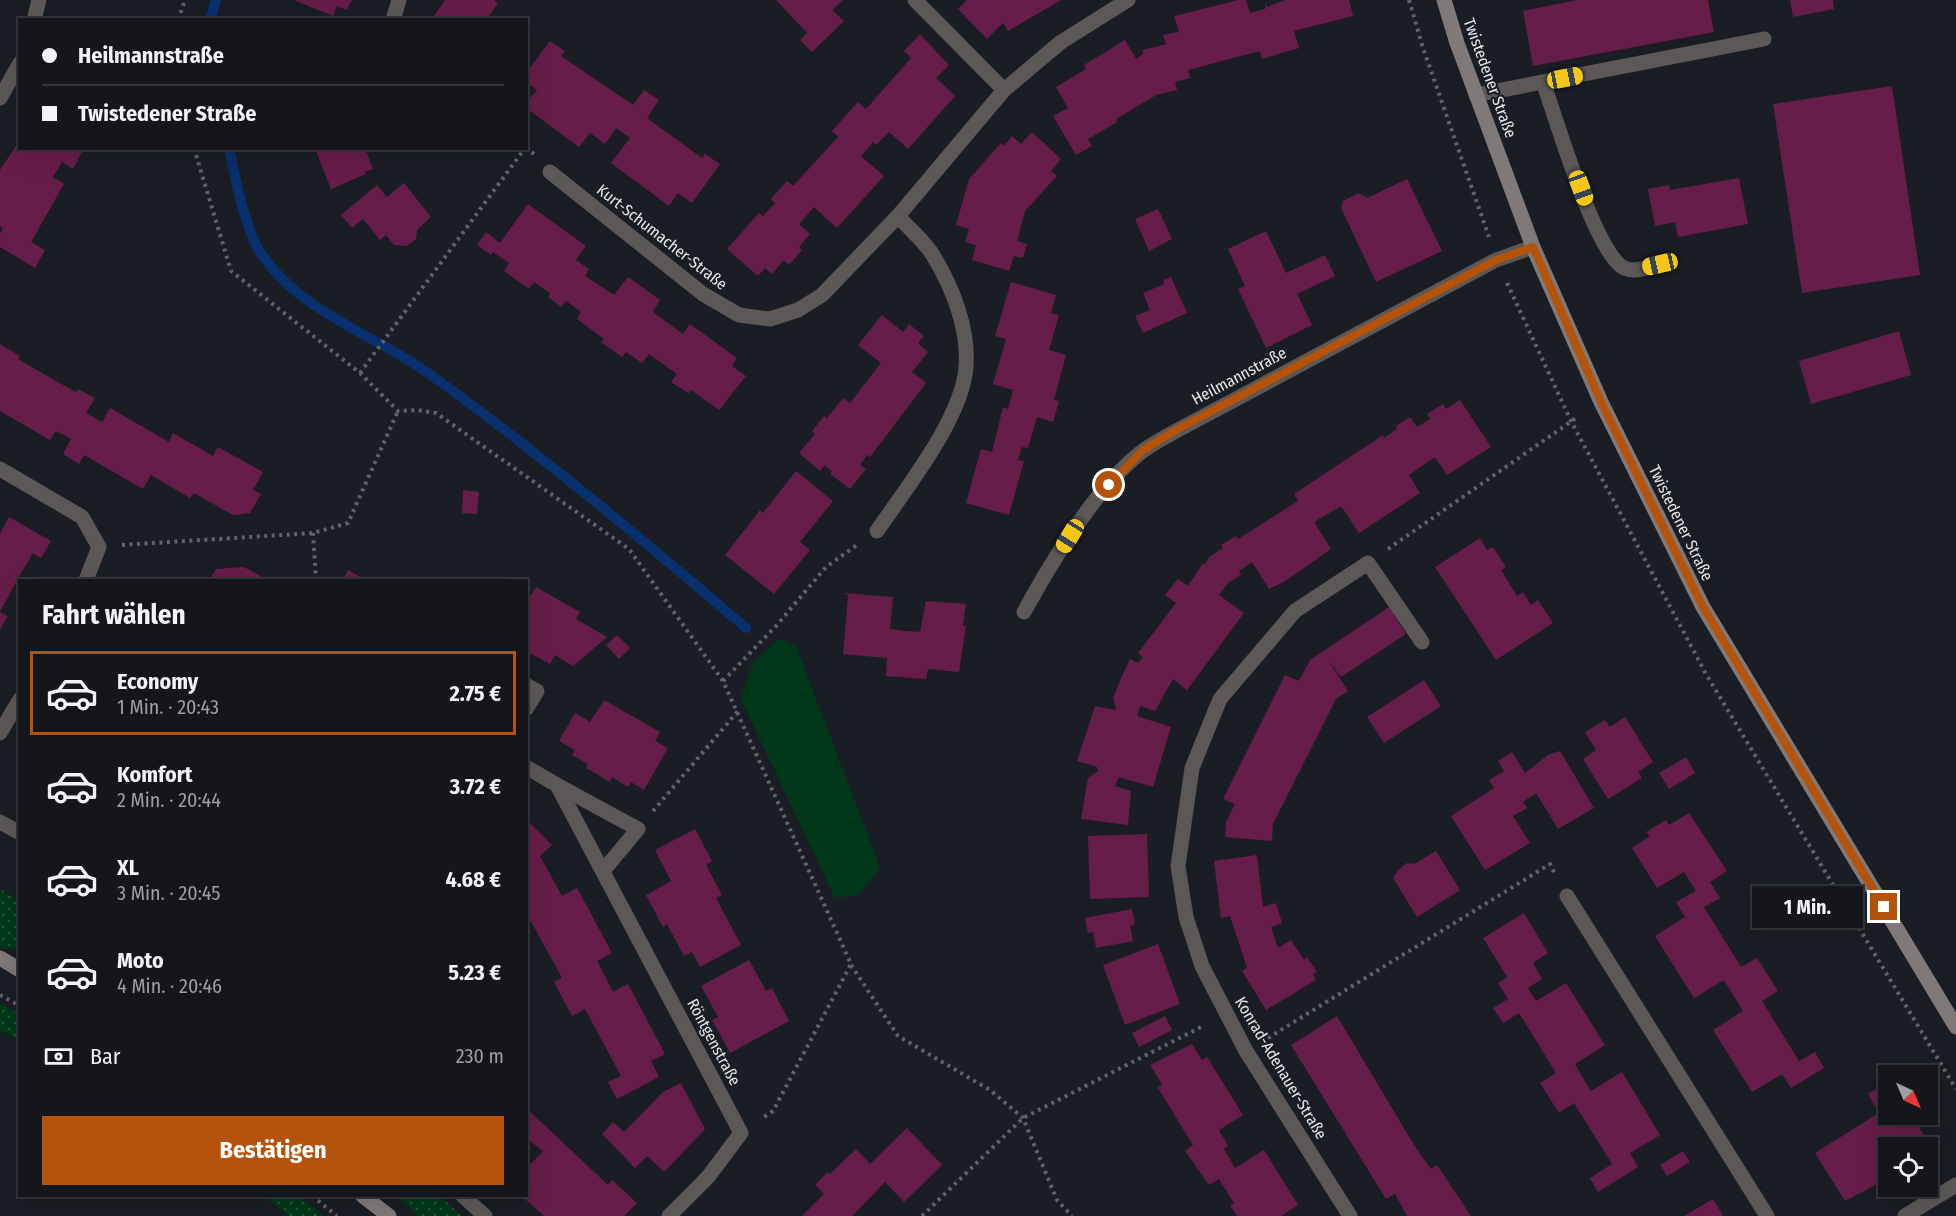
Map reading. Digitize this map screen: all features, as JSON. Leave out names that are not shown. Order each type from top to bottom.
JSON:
[{"type":"street","points":[[34,18],[39,0]]},
{"type":"street","points":[[394,18],[399,0]]},
{"type":"street","points":[[915,0],[1004,90]]},
{"type":"street","name":"Kurt-Schumacher-Straße","points":[[550,172],[703,294],[739,315],[770,319],[798,310],[822,295],[898,216],[1004,90],[1061,42],[1128,0]]},
{"type":"street","name":"Twistedener Straße","points":[[1444,0],[1476,95],[1533,247],[1601,402],[1703,607],[1956,1027]]},
{"type":"street","points":[[1476,95],[1764,39]]},
{"type":"street","points":[[0,98],[18,66]]},
{"type":"street","points":[[1543,82],[1589,209],[1609,254],[1622,267],[1632,271],[1660,264]]},
{"type":"street","points":[[877,531],[943,433],[958,396],[966,367],[964,334],[954,297],[934,255],[898,216]]},
{"type":"street","name":"Heilmannstraße","points":[[1024,612],[1070,536],[1109,485],[1143,450],[1496,260],[1533,247]]},
{"type":"street","points":[[0,470],[82,517],[99,547],[86,579]]},
{"type":"street","points":[[1368,563],[1422,642]]},
{"type":"street","name":"Konrad-Adenauer-Straße","points":[[1350,1216],[1246,1052],[1202,966],[1186,917],[1178,866],[1192,768],[1220,699],[1295,611],[1368,563]]},
{"type":"street","points":[[528,686],[537,691],[528,706]]},
{"type":"street","points":[[0,733],[18,702]]},
{"type":"street","points":[[528,768],[638,829],[603,871]]},
{"type":"street","name":"Röntgenstraße","points":[[557,785],[741,1133]]},
{"type":"street","points":[[0,822],[18,832]]},
{"type":"street","points":[[1567,896],[1767,1216]]},
{"type":"street","points":[[0,958],[18,969]]},
{"type":"street","points":[[669,1216],[708,1177],[741,1133]]},
{"type":"street","points":[[1905,1216],[1956,1185]]},
{"type":"street","points":[[364,1197],[389,1216]]},
{"type":"street","points":[[464,1197],[485,1216]]},
{"type":"path","points":[[179,18],[185,0]]},
{"type":"path","points":[[195,150],[231,271],[360,373],[398,411],[436,413],[629,549],[723,681],[738,711],[769,788],[851,964],[898,1036],[990,1090],[1023,1118],[1057,1200],[1072,1216]]},
{"type":"path","points":[[360,373],[524,150]]},
{"type":"path","points":[[1368,563],[1560,427],[1601,402]]},
{"type":"path","points":[[99,547],[313,533],[348,523],[398,411]]},
{"type":"path","points":[[723,681],[776,626],[826,567],[877,531]]},
{"type":"path","points":[[313,533],[316,579]]},
{"type":"path","points":[[638,829],[738,711]]},
{"type":"path","points":[[1246,1052],[1550,864],[1567,896]]},
{"type":"path","points":[[741,1133],[773,1111],[851,964]]},
{"type":"path","points":[[0,995],[18,1005]]},
{"type":"path","points":[[922,1216],[1023,1118],[1227,1014]]},
{"type":"path","points":[[313,1197],[337,1216]]},
{"type":"green space","points":[[779,639],[796,646],[880,868],[858,895],[835,898],[741,699],[753,663]]},
{"type":"green space","points":[[0,889],[18,900],[18,950],[0,947]]},
{"type":"green space","points":[[0,1003],[18,1013],[18,1040],[0,1030]]},
{"type":"green space","points":[[264,1197],[299,1197],[324,1216],[289,1216]]},
{"type":"green space","points":[[397,1197],[441,1197],[462,1216],[419,1216]]},
{"type":"building","points":[[294,0],[355,0],[351,1],[347,10],[337,6],[333,16]]},
{"type":"building","points":[[445,0],[494,0],[498,3],[487,18],[432,18]]},
{"type":"building","points":[[776,0],[843,0],[832,10],[844,21],[812,52],[800,40],[807,33]]},
{"type":"building","points":[[967,0],[1061,0],[1008,31],[1003,23],[987,39],[958,9]]},
{"type":"building","points":[[1246,0],[1250,13],[1265,9],[1265,3],[1267,7],[1285,0],[1349,0],[1353,16],[1294,31],[1299,48],[1262,59],[1260,51],[1188,70],[1190,78],[1175,82],[1177,90],[1156,95],[1116,119],[1117,122],[1088,139],[1092,146],[1076,155],[1053,116],[1068,108],[1056,87],[1086,69],[1084,65],[1125,40],[1136,59],[1143,54],[1143,50],[1166,44],[1163,35],[1179,32],[1174,16]]},
{"type":"building","points":[[1577,0],[1708,0],[1714,32],[1533,66],[1523,11]]},
{"type":"building","points":[[1790,0],[1833,0],[1834,9],[1793,17]]},
{"type":"building","points":[[920,34],[949,65],[936,78],[955,96],[908,149],[889,132],[876,145],[873,142],[861,156],[884,176],[837,228],[814,207],[799,224],[810,234],[799,247],[802,250],[789,265],[784,260],[772,274],[765,268],[758,276],[727,249],[759,213],[763,216],[775,203],[771,199],[787,181],[793,186],[838,137],[832,131],[858,102],[866,109],[911,58],[904,51]]},
{"type":"building","points":[[550,41],[565,51],[561,56],[633,105],[644,90],[659,100],[647,118],[702,158],[705,154],[720,164],[692,203],[678,193],[669,206],[611,163],[630,138],[616,128],[605,144],[590,133],[579,147],[528,109],[528,101],[537,90],[528,83],[528,70]]},
{"type":"building","points":[[1892,86],[1920,275],[1802,293],[1773,104]]},
{"type":"building","points":[[1032,132],[1061,159],[1051,171],[1057,176],[1025,211],[1017,241],[1027,244],[1023,258],[1014,256],[1009,271],[972,260],[976,245],[965,242],[969,229],[956,225],[969,179],[1001,143],[1004,146],[1012,136],[1021,144]]},
{"type":"building","points":[[18,143],[18,150],[83,150],[73,169],[62,162],[53,177],[64,184],[31,242],[45,250],[35,268],[0,247],[0,234],[3,228],[0,226],[0,170]]},
{"type":"building","points":[[316,150],[366,150],[373,169],[331,189]]},
{"type":"building","points":[[1739,178],[1748,224],[1678,237],[1675,222],[1655,226],[1648,189],[1669,185],[1670,190]]},
{"type":"building","points":[[1407,179],[1442,251],[1376,282],[1341,208],[1343,201],[1358,193],[1367,198]]},
{"type":"building","points":[[404,183],[431,217],[417,230],[416,239],[407,246],[394,245],[386,235],[380,240],[363,219],[352,228],[341,215],[377,185],[387,197]]},
{"type":"building","points":[[528,204],[586,246],[576,260],[589,269],[585,276],[614,295],[628,277],[660,300],[654,313],[683,334],[690,324],[737,358],[732,366],[746,376],[719,410],[691,390],[688,393],[671,382],[677,374],[649,354],[642,363],[626,352],[622,357],[601,342],[604,339],[577,319],[581,312],[566,301],[561,307],[548,297],[550,293],[534,282],[529,289],[504,271],[509,263],[493,252],[491,255],[477,245],[486,232],[500,243]]},
{"type":"building","points":[[1158,209],[1172,239],[1149,251],[1135,219]]},
{"type":"building","points":[[1266,231],[1286,273],[1325,255],[1335,276],[1297,294],[1312,325],[1266,348],[1238,289],[1245,286],[1228,249]]},
{"type":"building","points":[[1171,277],[1187,313],[1143,333],[1135,316],[1150,310],[1143,293],[1164,284],[1163,280]]},
{"type":"building","points":[[1011,282],[1056,295],[1051,313],[1059,315],[1049,350],[1066,355],[1054,400],[1059,401],[1053,422],[1037,417],[1028,448],[1022,447],[1018,460],[1024,461],[1009,515],[966,503],[981,449],[992,452],[1003,407],[1008,409],[1013,390],[993,384],[1006,339],[995,336]]},
{"type":"building","points":[[882,315],[903,332],[909,324],[924,336],[918,343],[928,352],[912,372],[926,383],[870,457],[867,455],[860,465],[866,469],[850,489],[830,474],[832,471],[825,465],[820,471],[799,453],[815,434],[812,431],[824,416],[827,418],[843,398],[850,403],[881,363],[858,345]]},
{"type":"building","points":[[1899,331],[1911,375],[1811,404],[1799,361]]},
{"type":"building","points":[[0,344],[20,356],[18,359],[47,376],[76,392],[78,389],[95,398],[86,413],[102,422],[110,408],[169,442],[173,433],[213,456],[218,447],[263,472],[253,490],[261,494],[250,513],[233,515],[194,493],[190,498],[151,475],[143,489],[84,455],[79,464],[63,454],[71,439],[56,431],[50,440],[0,411]]},
{"type":"building","points":[[1460,400],[1491,447],[1447,475],[1435,457],[1409,475],[1420,493],[1359,533],[1341,506],[1314,522],[1331,549],[1284,582],[1269,589],[1252,562],[1239,571],[1241,575],[1228,583],[1219,595],[1244,613],[1187,690],[1173,679],[1155,711],[1140,706],[1137,716],[1171,727],[1153,787],[1119,777],[1115,786],[1131,791],[1128,825],[1081,819],[1088,778],[1098,771],[1097,767],[1077,761],[1095,706],[1116,710],[1113,698],[1130,659],[1138,663],[1143,657],[1138,653],[1176,603],[1165,595],[1178,579],[1188,586],[1203,563],[1205,565],[1209,557],[1223,548],[1221,545],[1236,536],[1238,539],[1298,501],[1294,494],[1383,435],[1384,438],[1410,417],[1417,427],[1430,419],[1427,414],[1443,404],[1446,409]]},
{"type":"building","points":[[796,471],[833,501],[800,542],[810,550],[774,594],[725,555],[760,510],[763,513]]},
{"type":"building","points":[[463,490],[479,492],[477,514],[462,513]]},
{"type":"building","points":[[9,517],[51,541],[41,558],[33,553],[0,612],[0,534]]},
{"type":"building","points":[[1480,538],[1487,550],[1493,547],[1506,567],[1501,570],[1517,596],[1523,592],[1531,605],[1538,600],[1553,623],[1496,660],[1435,567]]},
{"type":"building","points":[[244,567],[266,579],[210,579],[216,569]]},
{"type":"building","points":[[348,570],[364,579],[344,579]]},
{"type":"building","points":[[536,587],[580,612],[576,619],[607,637],[573,666],[555,655],[550,664],[528,652],[528,600]]},
{"type":"building","points":[[844,593],[893,597],[890,629],[906,631],[920,632],[926,601],[966,604],[963,626],[966,626],[959,672],[928,669],[926,679],[886,676],[887,658],[843,654],[848,595]]},
{"type":"building","points":[[1389,607],[1406,634],[1341,677],[1327,658],[1348,691],[1336,699],[1273,824],[1272,841],[1225,837],[1226,822],[1235,804],[1223,799],[1285,675],[1299,681],[1310,660]]},
{"type":"building","points":[[0,612],[8,616],[0,630]]},
{"type":"building","points":[[617,635],[630,648],[619,659],[606,645]]},
{"type":"building","points":[[1424,680],[1441,706],[1384,743],[1367,717]]},
{"type":"building","points":[[604,700],[660,732],[655,741],[668,748],[644,790],[631,782],[628,787],[612,777],[610,782],[586,768],[588,764],[572,755],[575,750],[559,741],[575,713],[590,722]]},
{"type":"building","points":[[1625,717],[1653,762],[1638,772],[1642,778],[1608,799],[1583,759],[1596,750],[1585,732],[1605,720],[1610,727]]},
{"type":"building","points":[[1560,751],[1594,808],[1558,829],[1536,793],[1523,802],[1527,808],[1513,816],[1530,843],[1485,870],[1451,816],[1494,788],[1489,780],[1504,771],[1498,761],[1512,752],[1525,773],[1548,755]]},
{"type":"building","points":[[1686,757],[1695,773],[1669,789],[1659,773]]},
{"type":"building","points":[[1689,813],[1727,871],[1710,882],[1720,898],[1704,907],[1741,967],[1757,958],[1778,991],[1762,1001],[1799,1061],[1815,1052],[1824,1068],[1791,1088],[1782,1074],[1752,1092],[1713,1030],[1743,1011],[1724,980],[1694,998],[1655,936],[1685,917],[1676,902],[1696,891],[1684,872],[1657,888],[1632,848],[1650,836],[1646,832],[1666,820],[1669,825]]},
{"type":"building","points":[[528,821],[552,845],[540,856],[562,896],[577,888],[612,953],[597,961],[613,992],[628,984],[665,1054],[651,1061],[659,1077],[617,1099],[608,1082],[621,1076],[585,1009],[572,1016],[554,982],[562,978],[528,916]]},
{"type":"building","points":[[695,829],[712,861],[706,865],[722,895],[716,898],[741,945],[700,967],[692,952],[684,956],[667,924],[663,927],[646,895],[671,881],[655,850]]},
{"type":"building","points":[[1147,834],[1149,897],[1090,899],[1088,836]]},
{"type":"building","points":[[1436,851],[1460,890],[1417,917],[1393,878],[1398,870],[1407,863],[1414,864]]},
{"type":"building","points":[[1257,855],[1263,907],[1276,903],[1282,923],[1271,927],[1278,948],[1291,940],[1304,960],[1307,957],[1317,972],[1313,974],[1316,980],[1266,1010],[1242,971],[1247,968],[1230,916],[1221,918],[1214,861]]},
{"type":"building","points":[[1132,909],[1135,924],[1130,926],[1133,941],[1096,948],[1093,932],[1088,933],[1085,918]]},
{"type":"building","points":[[1524,913],[1548,953],[1533,963],[1542,979],[1528,988],[1536,1001],[1566,983],[1605,1045],[1575,1064],[1583,1078],[1591,1091],[1622,1072],[1660,1135],[1630,1153],[1638,1167],[1598,1192],[1590,1178],[1612,1164],[1574,1103],[1559,1113],[1540,1083],[1556,1073],[1519,1013],[1503,1023],[1493,1008],[1508,999],[1498,983],[1507,977],[1483,938]]},
{"type":"building","points":[[1158,944],[1180,1004],[1125,1025],[1103,965]]},
{"type":"building","points":[[749,960],[766,991],[772,988],[789,1021],[730,1053],[712,1020],[718,1017],[701,986]]},
{"type":"building","points":[[1165,1016],[1172,1030],[1139,1047],[1132,1033]]},
{"type":"building","points":[[1337,1016],[1414,1145],[1431,1169],[1437,1165],[1471,1216],[1407,1216],[1395,1194],[1386,1199],[1291,1045]]},
{"type":"building","points":[[1192,1044],[1202,1060],[1207,1057],[1243,1115],[1219,1130],[1228,1146],[1224,1149],[1235,1168],[1264,1150],[1298,1205],[1281,1216],[1237,1216],[1230,1206],[1234,1203],[1219,1179],[1209,1185],[1185,1151],[1193,1145],[1158,1088],[1162,1084],[1150,1065]]},
{"type":"building","points":[[681,1083],[705,1129],[664,1172],[647,1156],[635,1168],[602,1134],[613,1122],[624,1132],[663,1092]]},
{"type":"building","points":[[1878,1088],[1878,1111],[1868,1094]]},
{"type":"building","points":[[528,1110],[608,1185],[612,1180],[637,1203],[624,1216],[544,1216],[523,1197],[528,1197],[528,1167],[543,1151],[528,1140]]},
{"type":"building","points":[[1878,1114],[1878,1125],[1918,1125],[1925,1137],[1878,1137],[1878,1184],[1845,1201],[1815,1153]]},
{"type":"building","points":[[907,1128],[942,1165],[904,1202],[885,1182],[852,1216],[802,1216],[824,1194],[815,1185],[828,1172],[830,1174],[856,1149],[870,1164]]},
{"type":"building","points":[[1683,1151],[1690,1162],[1667,1176],[1660,1165]]},
{"type":"building","points":[[1713,1199],[1723,1216],[1684,1216]]},
{"type":"waterway","points":[[211,18],[216,0]]},
{"type":"waterway","points":[[229,150],[250,230],[260,252],[276,273],[315,306],[407,359],[469,403],[590,497],[746,628]]},
{"type":"route","points":[[1109,485],[1143,450],[1176,430],[1496,260],[1533,247],[1601,402],[1703,607],[1884,907]]}]
